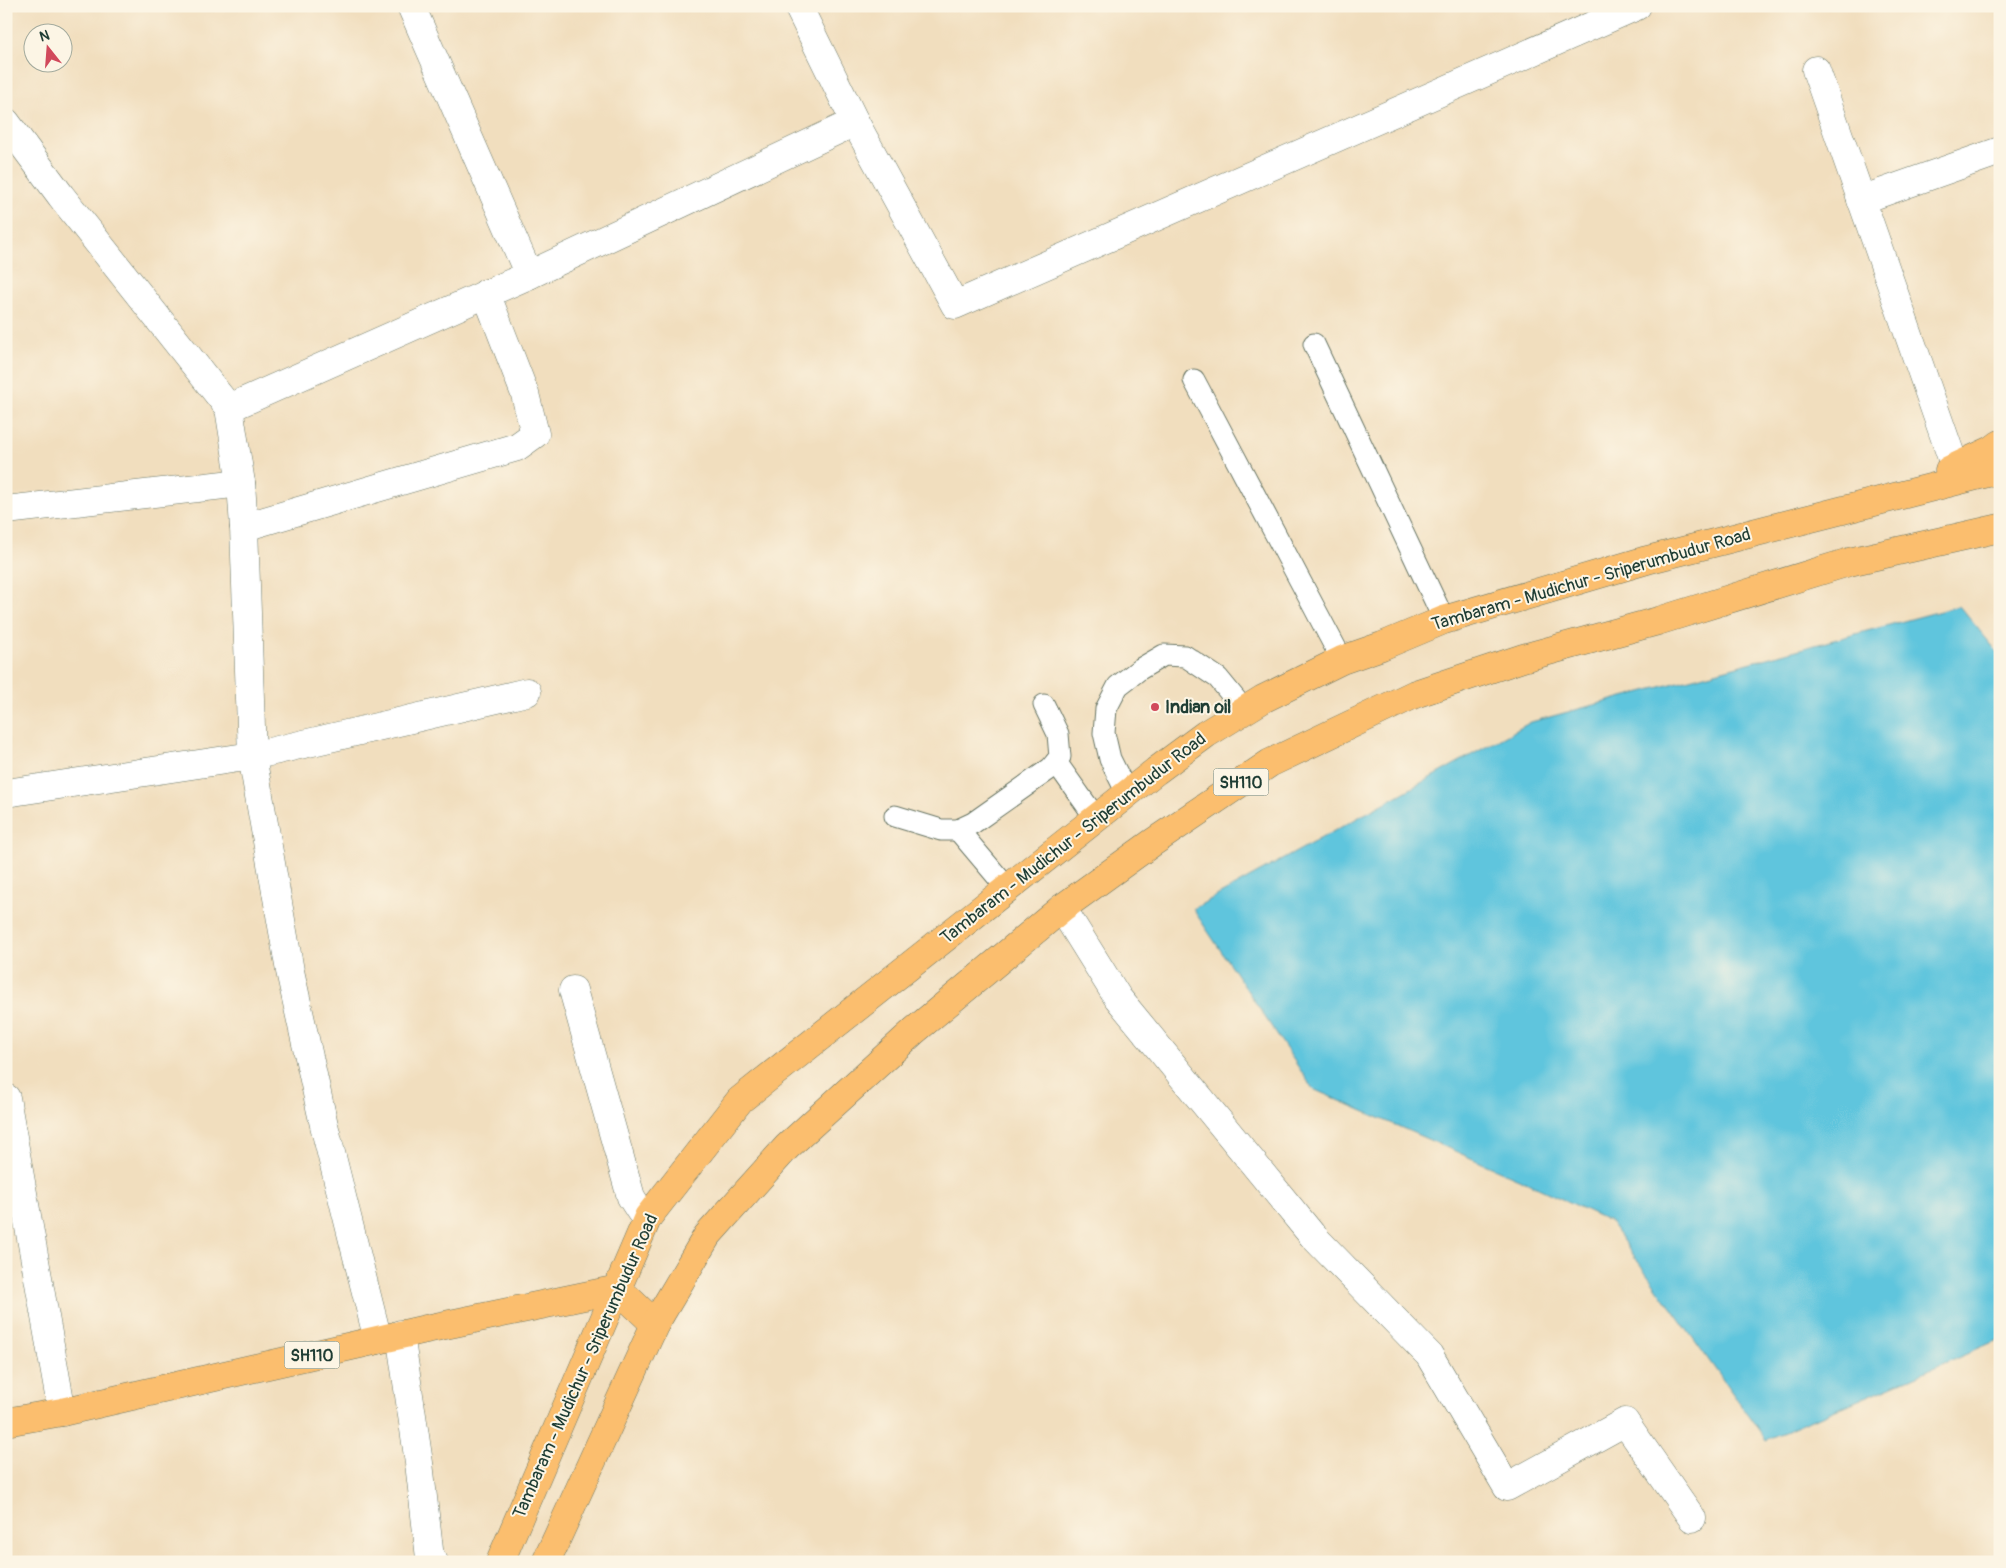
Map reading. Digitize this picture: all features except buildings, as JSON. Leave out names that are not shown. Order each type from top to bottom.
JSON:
[{"type":"main road","points":[[1854,506],[1931,479],[1992,450],[2000,444]]},
{"type":"main road","name":"Tambaram - Mudichur - Sriperumbudur Road","points":[[500,1562],[648,1217],[740,1100],[1095,817],[1206,734],[1263,699],[1342,660],[1382,646],[1444,620],[1647,560],[2000,470]]},
{"type":"main road","name":"SH110","points":[[546,1562],[655,1324],[707,1236],[787,1147],[914,1031],[1062,908],[1152,843],[1270,762],[1416,694],[1523,658],[1658,621],[1850,562],[2000,528]]},
{"type":"main road","points":[[618,1289],[655,1324]]},
{"type":"main road","name":"SH110","points":[[6,1422],[62,1412],[389,1337],[618,1289]]},
{"type":"street","points":[[411,6],[529,274]]},
{"type":"street","points":[[798,6],[855,122],[955,306],[1638,6]]},
{"type":"street","points":[[1816,70],[1955,467]]},
{"type":"street","points":[[6,122],[61,196],[229,408],[241,482],[244,527],[252,756],[290,971],[324,1125],[389,1337],[419,1463],[430,1558],[434,1562]]},
{"type":"street","points":[[229,408],[529,274],[855,122]]},
{"type":"street","points":[[1861,200],[2000,151]]},
{"type":"street","points":[[244,527],[517,447],[535,434],[525,394],[486,293]]},
{"type":"street","points":[[6,510],[241,482]]},
{"type":"street","points":[[6,793],[252,756],[527,692]]},
{"type":"street","points":[[1062,908],[1118,998],[1312,1235],[1429,1355],[1507,1487],[1625,1422],[1692,1518]]},
{"type":"street","points":[[573,990],[631,1197],[640,1210],[648,1217]]},
{"type":"street","points":[[6,1098],[62,1412]]},
{"type":"lane","points":[[1314,344],[1444,620]]},
{"type":"lane","points":[[1194,380],[1342,660]]},
{"type":"lane","points":[[1127,792],[1110,759],[1104,733],[1106,709],[1118,686],[1140,669],[1164,655],[1185,656],[1218,678],[1245,711]]},
{"type":"lane","points":[[894,816],[941,830],[958,830],[981,817],[1051,768],[1060,757],[1058,734],[1044,704]]},
{"type":"lane","points":[[1056,762],[1095,817]]},
{"type":"lane","points":[[958,830],[1007,888]]},
{"type":"water","points":[[1959,606],[2000,655],[2000,1339],[1766,1440],[1609,1221],[1521,1180],[1313,1089],[1193,909],[1531,722]]},
{"type":"place","name":"Indian oil","points":[[1155,707]]}]
